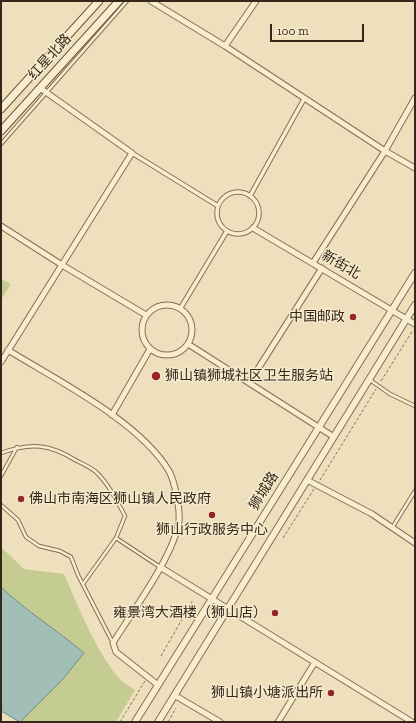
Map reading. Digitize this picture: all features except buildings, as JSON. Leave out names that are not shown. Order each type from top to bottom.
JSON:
[{"type":"main road","name":"红星北路","points":[[1,109],[99,1]]},
{"type":"main road","name":"红星北路","points":[[1,131],[43,91],[119,1]]},
{"type":"street","points":[[152,1],[225,46],[385,151],[415,168]]},
{"type":"street","points":[[225,46],[256,1]]},
{"type":"street","points":[[43,91],[132,153],[218,206]]},
{"type":"street","points":[[314,263],[385,151],[415,98]]},
{"type":"street","points":[[250,196],[304,99]]},
{"type":"street","points":[[1,362],[132,153]]},
{"type":"street","points":[[234,193],[241,193],[250,196],[257,205],[259,212],[259,219],[254,228],[243,234],[234,234],[227,231],[218,220],[218,206],[222,200],[234,193]]},
{"type":"street","points":[[1,226],[62,266],[146,315]]},
{"type":"street","name":"新街北","points":[[254,228],[407,318],[415,325]]},
{"type":"street","points":[[180,309],[227,231]]},
{"type":"street","points":[[249,383],[322,268]]},
{"type":"street","name":"狮城路","points":[[135,722],[415,273]]},
{"type":"street","points":[[169,305],[180,309],[189,318],[192,327],[188,344],[182,350],[170,355],[161,355],[150,349],[146,345],[141,332],[142,323],[146,315],[152,309],[160,306],[169,305]]},
{"type":"street","points":[[158,722],[415,306]]},
{"type":"street","points":[[188,344],[334,437]]},
{"type":"street","points":[[112,415],[150,349]]},
{"type":"street","points":[[8,350],[112,415],[151,448],[169,472],[177,498],[179,521],[173,542],[160,567],[113,643],[116,652],[158,685]]},
{"type":"street","points":[[307,480],[372,514],[415,543]]},
{"type":"street","points":[[160,567],[409,721]]},
{"type":"street","points":[[278,722],[314,662]]},
{"type":"street","points":[[174,696],[220,722]]},
{"type":"lane","points":[[1,144],[43,91],[127,1]]},
{"type":"lane","points":[[369,380],[415,406]]},
{"type":"lane","points":[[1,453],[17,447],[43,445],[62,452],[96,472],[114,496],[125,516],[116,538],[82,584]]},
{"type":"lane","points":[[1,476],[17,447]]},
{"type":"lane","points":[[392,528],[415,491]]},
{"type":"lane","points":[[1,505],[18,520],[26,536],[38,546],[60,551],[71,557],[82,584],[113,643]]},
{"type":"lane","points":[[116,538],[160,567]]},
{"type":"path","points":[[283,538],[415,325]]},
{"type":"path","points":[[160,656],[193,600]]},
{"type":"path","points":[[120,722],[145,681]]},
{"type":"path","points":[[168,722],[176,708]]},
{"type":"green space","points":[[1,279],[11,284],[1,300]]},
{"type":"green space","points":[[1,547],[24,569],[64,574],[94,640],[109,666],[120,679],[135,690],[116,722],[20,722],[63,679],[84,653],[21,605],[1,587]]},
{"type":"water","points":[[1,587],[21,605],[84,653],[63,679],[20,722],[1,711]]},
{"type":"place","name":"中国邮政","points":[[353,317]]},
{"type":"place","name":"狮山镇狮城社区卫生服务站","points":[[156,376]]},
{"type":"place","name":"佛山市南海区狮山镇人民政府","points":[[21,499]]},
{"type":"place","name":"狮山行政服务中心","points":[[212,515]]},
{"type":"place","name":"雍景湾大酒楼（狮山店）","points":[[275,613]]},
{"type":"place","name":"狮山镇小塘派出所","points":[[331,693]]}]
